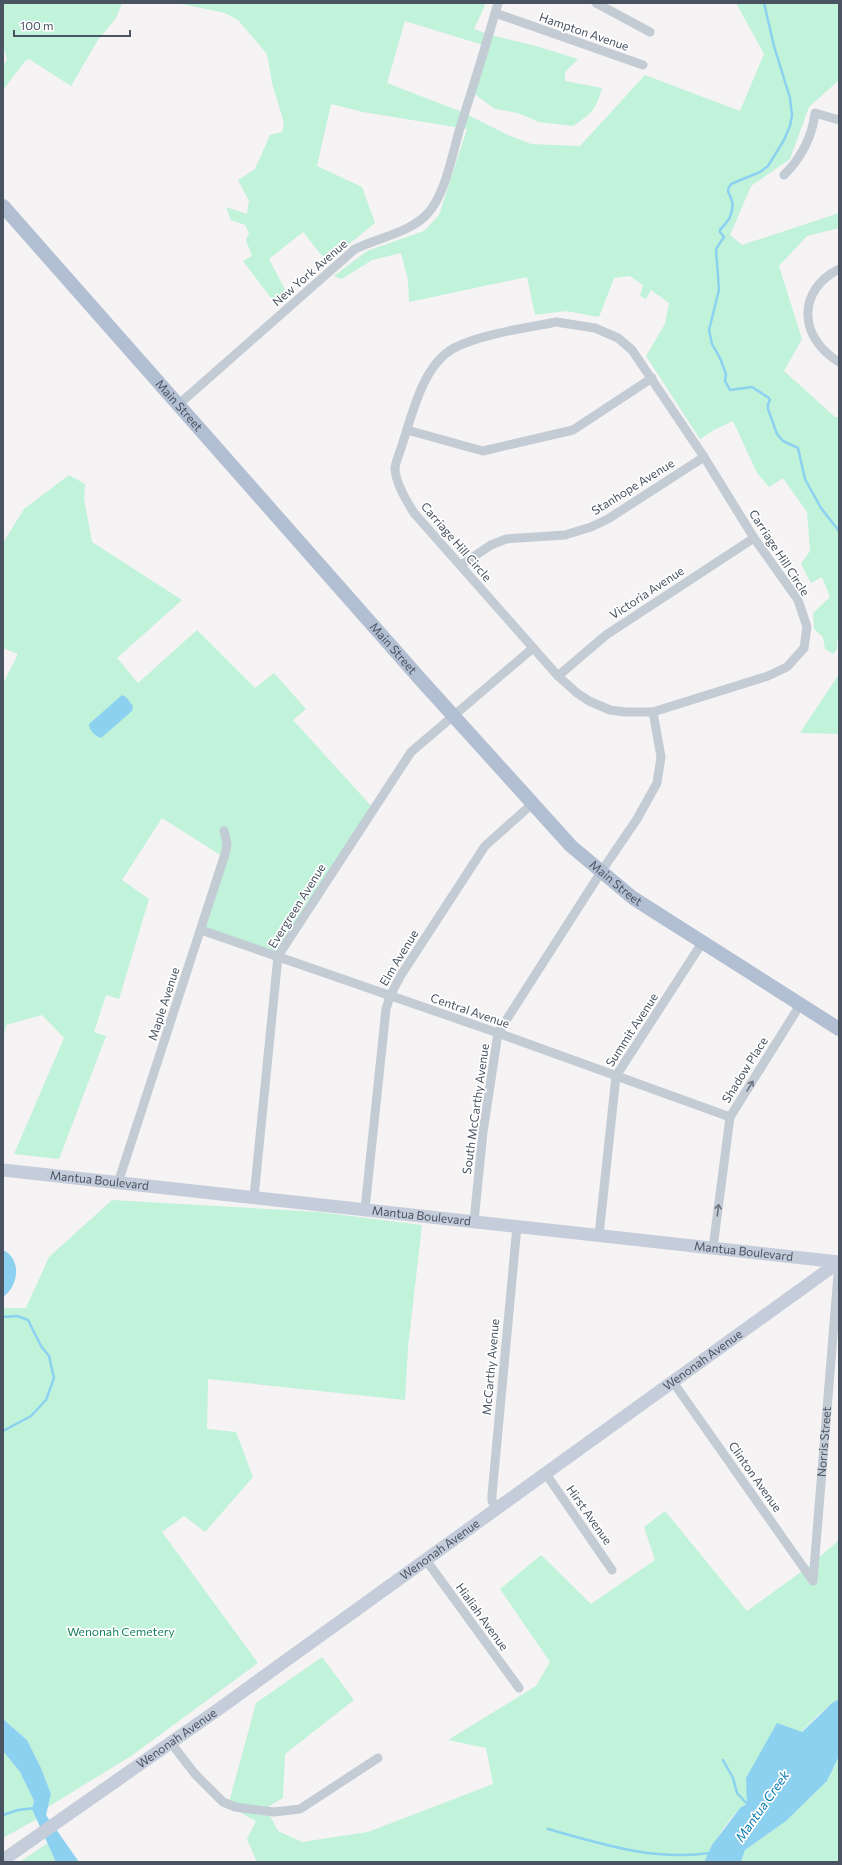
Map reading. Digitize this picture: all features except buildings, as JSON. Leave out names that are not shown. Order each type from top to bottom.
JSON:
[{"type":"main road","name":"Main Street","points":[[3,206],[452,715],[571,846],[633,898],[839,1029]]},
{"type":"street","name":"New York Avenue","points":[[178,405],[355,249],[369,242],[409,227],[428,214],[437,200],[450,166],[498,3]]},
{"type":"street","points":[[596,3],[650,32]]},
{"type":"street","name":"Hampton Avenue","points":[[495,13],[643,65]]},
{"type":"street","points":[[784,175],[798,162],[808,140],[815,113],[839,120]]},
{"type":"street","points":[[839,269],[829,274],[819,284],[809,300],[809,328],[823,349],[839,362]]},
{"type":"street","name":"Carriage Hill Circle","points":[[556,322],[595,328],[618,338],[632,350],[652,378],[704,457],[754,538],[798,600],[807,627],[804,648],[787,667],[768,676],[654,712],[625,712],[610,710],[590,701],[577,693],[558,676],[414,513],[400,488],[395,469],[417,397],[437,362],[453,348],[503,332],[556,322]]},
{"type":"street","points":[[407,430],[483,451],[573,430],[652,378]]},
{"type":"street","name":"Stanhope Avenue","points":[[461,566],[491,545],[506,539],[566,535],[608,519],[704,457]]},
{"type":"street","name":"Victoria Avenue","points":[[558,676],[606,635],[754,538]]},
{"type":"street","name":"Evergreen Avenue","points":[[254,1197],[278,956],[403,762],[411,752],[452,715],[533,648]]},
{"type":"street","name":"South McCarthy Avenue","points":[[475,1216],[484,1132],[498,1033],[601,872],[637,819],[657,783],[661,757],[654,712]]},
{"type":"street","name":"Elm Avenue","points":[[365,1209],[386,1009],[390,996],[401,975],[485,846],[532,804]]},
{"type":"street","name":"Maple Avenue","points":[[118,1182],[226,851],[227,844],[224,831]]},
{"type":"street","name":"Central Avenue","points":[[201,930],[498,1033],[730,1117]]},
{"type":"street","name":"Summit Avenue","points":[[598,1236],[616,1076],[702,943]]},
{"type":"street","name":"Shadow Place","points":[[713,1248],[730,1117],[800,1005]]},
{"type":"street","name":"Mantua Boulevard","points":[[3,1170],[365,1209],[475,1216],[517,1226],[839,1262]]},
{"type":"street","name":"McCarthy Avenue","points":[[498,1508],[492,1501],[492,1495],[517,1226]]},
{"type":"street","name":"Wenonah Avenue","points":[[3,1860],[426,1560],[839,1262]]},
{"type":"street","name":"Norris Street","points":[[814,1575],[839,1262]]},
{"type":"street","name":"Clinton Avenue","points":[[673,1382],[813,1581],[814,1575]]},
{"type":"street","name":"Hirst Avenue","points":[[546,1474],[612,1570]]},
{"type":"street","name":"Hialiah Avenue","points":[[426,1560],[519,1688]]},
{"type":"street","points":[[170,1743],[195,1774],[223,1802],[242,1808],[274,1812],[288,1812],[300,1809],[378,1758]]},
{"type":"green space","points":[[3,3],[122,3],[116,18],[98,40],[71,86],[29,59],[25,61],[3,90],[3,66],[7,59],[3,45]]},
{"type":"green space","points":[[177,3],[486,3],[474,29],[490,35],[536,46],[578,59],[565,72],[565,81],[602,88],[595,107],[589,115],[573,126],[539,122],[518,113],[495,109],[469,90],[483,45],[405,21],[387,83],[462,112],[508,135],[531,144],[580,146],[645,75],[740,111],[764,54],[736,3],[836,3],[839,5],[839,80],[809,107],[790,159],[751,186],[730,235],[742,245],[839,213],[839,228],[807,236],[779,266],[802,339],[784,371],[835,417],[839,417],[839,641],[837,640],[837,649],[833,654],[825,649],[823,637],[814,629],[813,613],[830,597],[822,577],[811,583],[801,564],[810,551],[807,512],[783,478],[769,487],[757,473],[733,421],[700,439],[646,356],[665,324],[669,303],[651,290],[646,299],[640,296],[643,285],[630,276],[614,278],[599,317],[566,311],[535,315],[527,277],[409,302],[408,280],[401,253],[372,260],[342,279],[334,276],[367,251],[424,231],[439,215],[467,129],[363,112],[331,104],[317,166],[362,187],[375,223],[327,262],[303,232],[269,259],[289,297],[277,306],[243,261],[252,256],[246,240],[249,233],[245,225],[231,220],[226,207],[247,214],[249,201],[238,180],[255,169],[270,135],[282,132],[284,123],[272,83],[267,54],[238,20],[225,13]]},
{"type":"green space","points":[[69,475],[85,484],[84,499],[92,542],[182,600],[117,658],[138,683],[197,630],[255,688],[274,673],[306,709],[293,720],[374,809],[281,959],[204,930],[225,858],[162,818],[122,880],[149,899],[119,999],[106,995],[94,1032],[106,1036],[59,1159],[14,1154],[64,1038],[42,1015],[6,1025],[3,1041],[3,684],[18,654],[3,648],[3,543],[24,509]]},
{"type":"green space","points":[[839,674],[839,734],[800,733]]},
{"type":"green space","name":"Wenonah Cemetery","points":[[112,1200],[319,1212],[422,1225],[408,1347],[405,1400],[208,1379],[207,1429],[236,1432],[253,1477],[205,1532],[184,1516],[162,1532],[258,1663],[131,1756],[48,1807],[51,1794],[41,1768],[27,1740],[3,1719],[3,1308],[26,1308],[49,1257]]},
{"type":"green space","points":[[665,1511],[747,1611],[808,1567],[839,1540],[839,1699],[815,1718],[778,1759],[747,1798],[747,1804],[734,1814],[728,1822],[704,1862],[257,1862],[247,1839],[256,1821],[228,1806],[256,1703],[322,1657],[354,1700],[285,1754],[283,1798],[266,1808],[278,1831],[302,1842],[368,1832],[493,1784],[486,1748],[448,1740],[536,1686],[550,1662],[500,1589],[541,1555],[591,1604],[655,1560],[644,1527]]},
{"type":"green space","points":[[3,1751],[20,1772],[34,1801],[32,1809],[37,1819],[3,1838]]},
{"type":"green space","points":[[839,1756],[839,1862],[741,1862],[745,1850],[786,1821],[827,1781]]},
{"type":"green space","points":[[49,1842],[56,1862],[20,1862]]},
{"type":"water","points":[[122,695],[126,697],[133,706],[132,711],[101,738],[97,736],[91,731],[89,724]]},
{"type":"water","points":[[3,1250],[9,1254],[13,1260],[16,1266],[16,1273],[12,1286],[3,1297]]},
{"type":"water","name":"Mantua Creek","points":[[839,1699],[839,1756],[827,1781],[786,1821],[745,1850],[741,1862],[704,1862],[712,1845],[740,1808],[747,1804],[746,1778],[777,1723],[802,1732],[832,1703]]},
{"type":"water","points":[[3,1719],[27,1740],[41,1768],[51,1794],[46,1815],[79,1862],[56,1862],[32,1809],[34,1801],[20,1772],[3,1751]]},
{"type":"waterway","points":[[764,3],[774,46],[790,98],[792,115],[790,126],[784,140],[768,166],[760,172],[731,184],[728,189],[732,203],[732,210],[729,218],[720,230],[724,237],[716,249],[719,290],[709,330],[712,344],[720,358],[726,374],[725,381],[730,390],[752,387],[769,398],[768,409],[777,434],[783,441],[798,448],[805,479],[821,508],[839,531]]},
{"type":"waterway","points":[[3,1317],[17,1316],[28,1320],[41,1346],[49,1356],[54,1378],[46,1400],[31,1416],[3,1431]]},
{"type":"waterway","name":"Mantua Creek","points":[[723,1760],[733,1778],[737,1793],[749,1806]]},
{"type":"waterway","points":[[3,1815],[18,1810],[35,1808]]},
{"type":"waterway","points":[[548,1829],[628,1850],[648,1853],[669,1855],[710,1853]]}]
